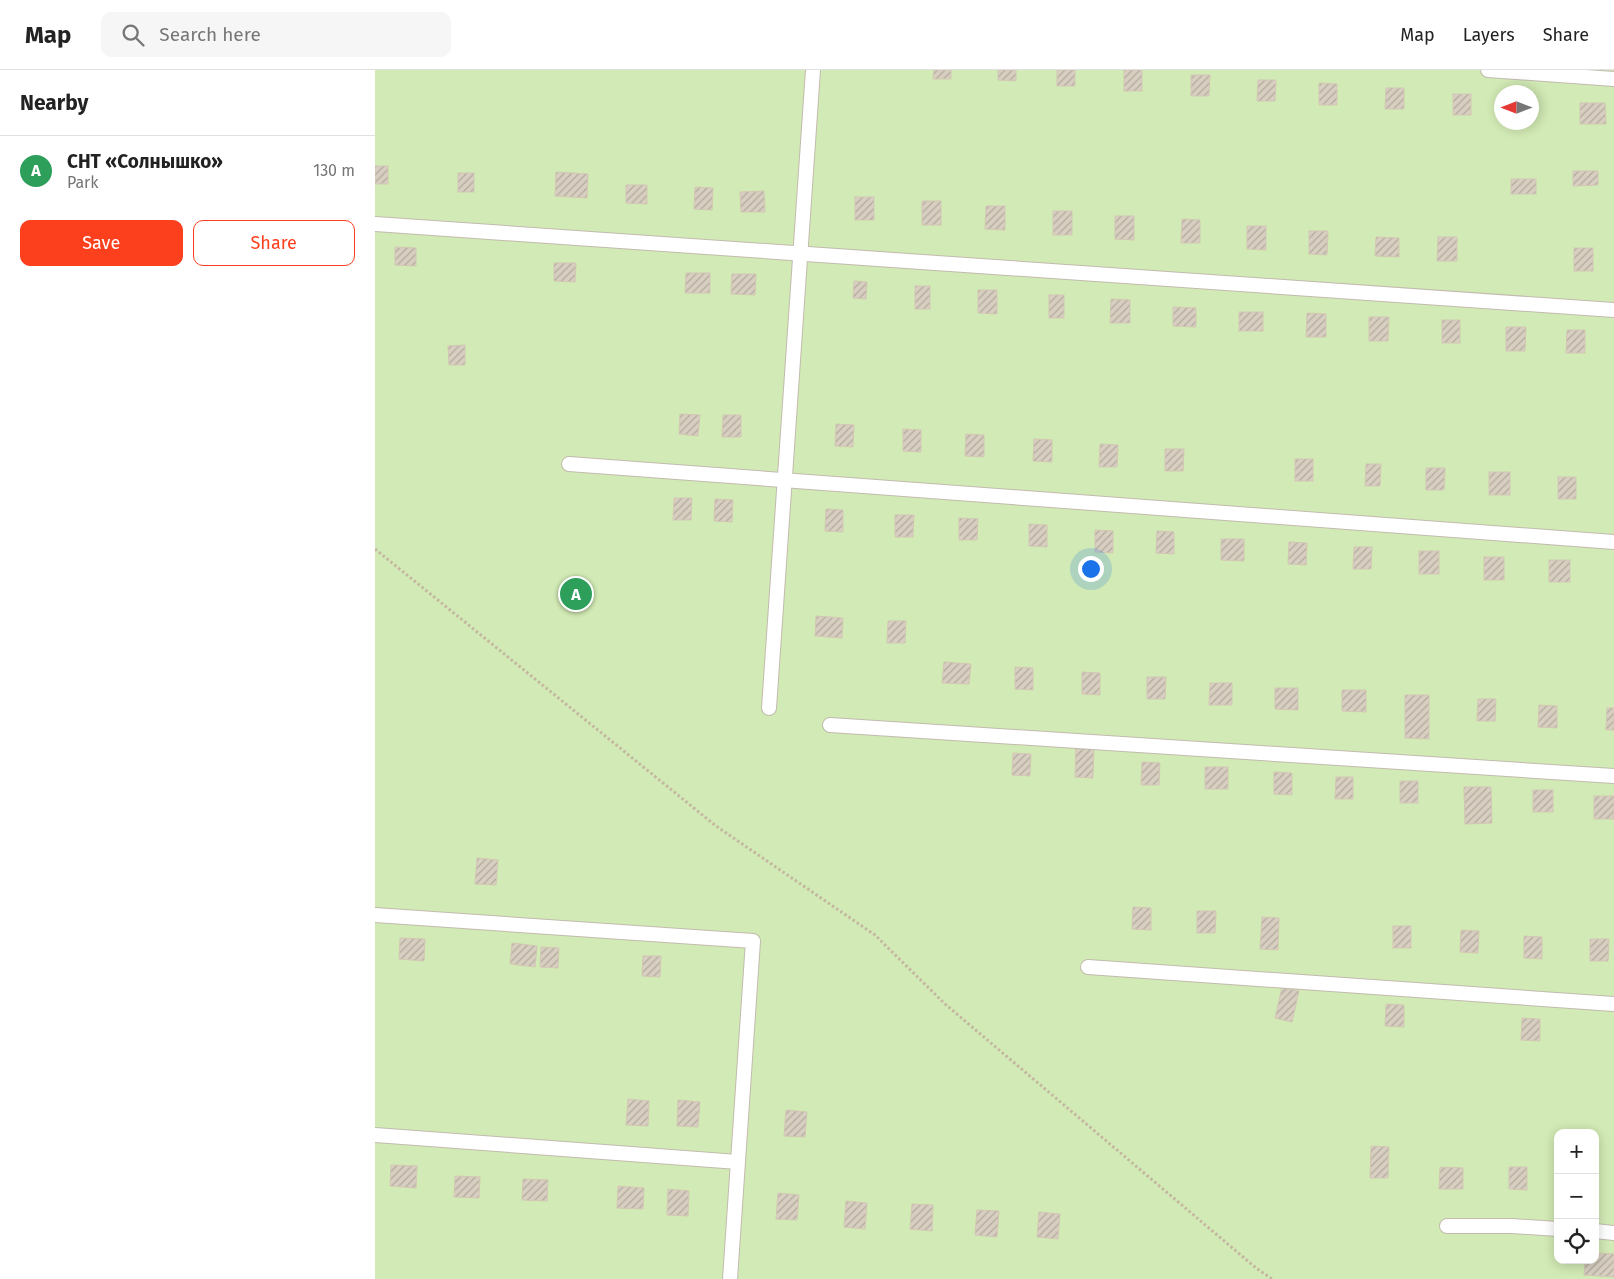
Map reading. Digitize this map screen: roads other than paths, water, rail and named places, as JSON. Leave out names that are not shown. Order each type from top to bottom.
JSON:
[{"type":"lane","points":[[769,708],[813,70]]},
{"type":"lane","points":[[1488,70],[1614,79]]},
{"type":"lane","points":[[375,224],[1614,310]]},
{"type":"lane","points":[[569,464],[1614,542]]},
{"type":"lane","points":[[830,725],[1614,776]]},
{"type":"lane","points":[[375,915],[753,940],[730,1279]]},
{"type":"lane","points":[[1088,966],[1614,1004]]},
{"type":"lane","points":[[375,1135],[738,1162]]},
{"type":"lane","points":[[1447,1226],[1512,1226],[1554,1229]]},
{"type":"lane","points":[[1599,1232],[1614,1233]]},
{"type":"place","name":"СНТ «Солнышко»","points":[[576,594]]}]
